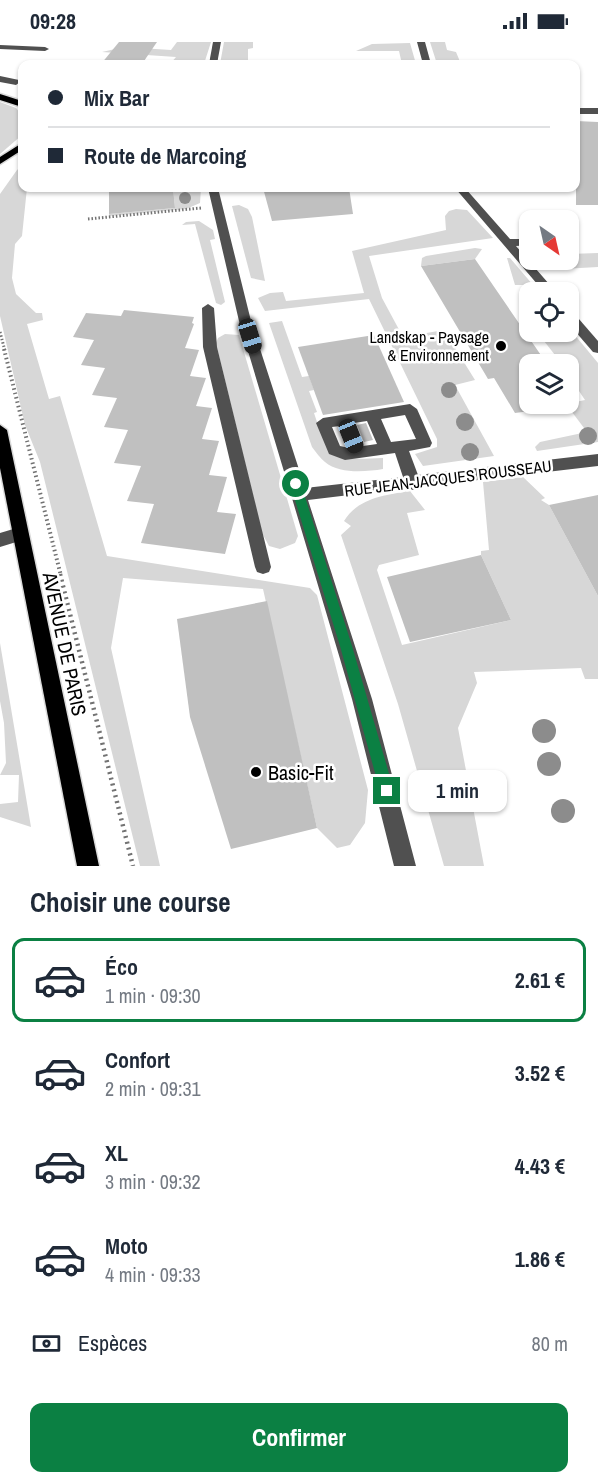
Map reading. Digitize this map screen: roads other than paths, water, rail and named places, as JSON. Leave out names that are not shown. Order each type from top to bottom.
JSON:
[{"type":"main road","points":[[0,96],[18,103]]},
{"type":"main road","points":[[0,160],[18,149]]},
{"type":"main road","name":"AVENUE DE PARIS","points":[[0,430],[88,866]]},
{"type":"street","points":[[214,60],[218,42]]},
{"type":"street","points":[[421,42],[426,60]]},
{"type":"street","points":[[0,47],[45,49]]},
{"type":"street","points":[[0,79],[16,82]]},
{"type":"street","points":[[580,111],[598,111]]},
{"type":"street","points":[[214,192],[245,321],[362,699],[405,866]]},
{"type":"street","points":[[463,192],[541,282]]},
{"type":"street","points":[[507,243],[519,242]]},
{"type":"street","points":[[208,309],[210,346],[263,567]]},
{"type":"street","points":[[579,327],[598,349]]},
{"type":"street","points":[[410,409],[425,443],[345,454],[334,450],[322,423],[372,415],[410,409]]},
{"type":"street","points":[[372,415],[413,484]]},
{"type":"street","points":[[345,420],[358,453]]},
{"type":"street","name":"RUE JEAN-JACQUES ROUSSEAU","points":[[299,495],[413,484],[598,460]]},
{"type":"street","points":[[0,540],[20,534]]},
{"type":"place","name":"Landskap - Paysage & Environnement","points":[[501,346]]},
{"type":"place","name":"Basic-Fit","points":[[256,772]]}]
